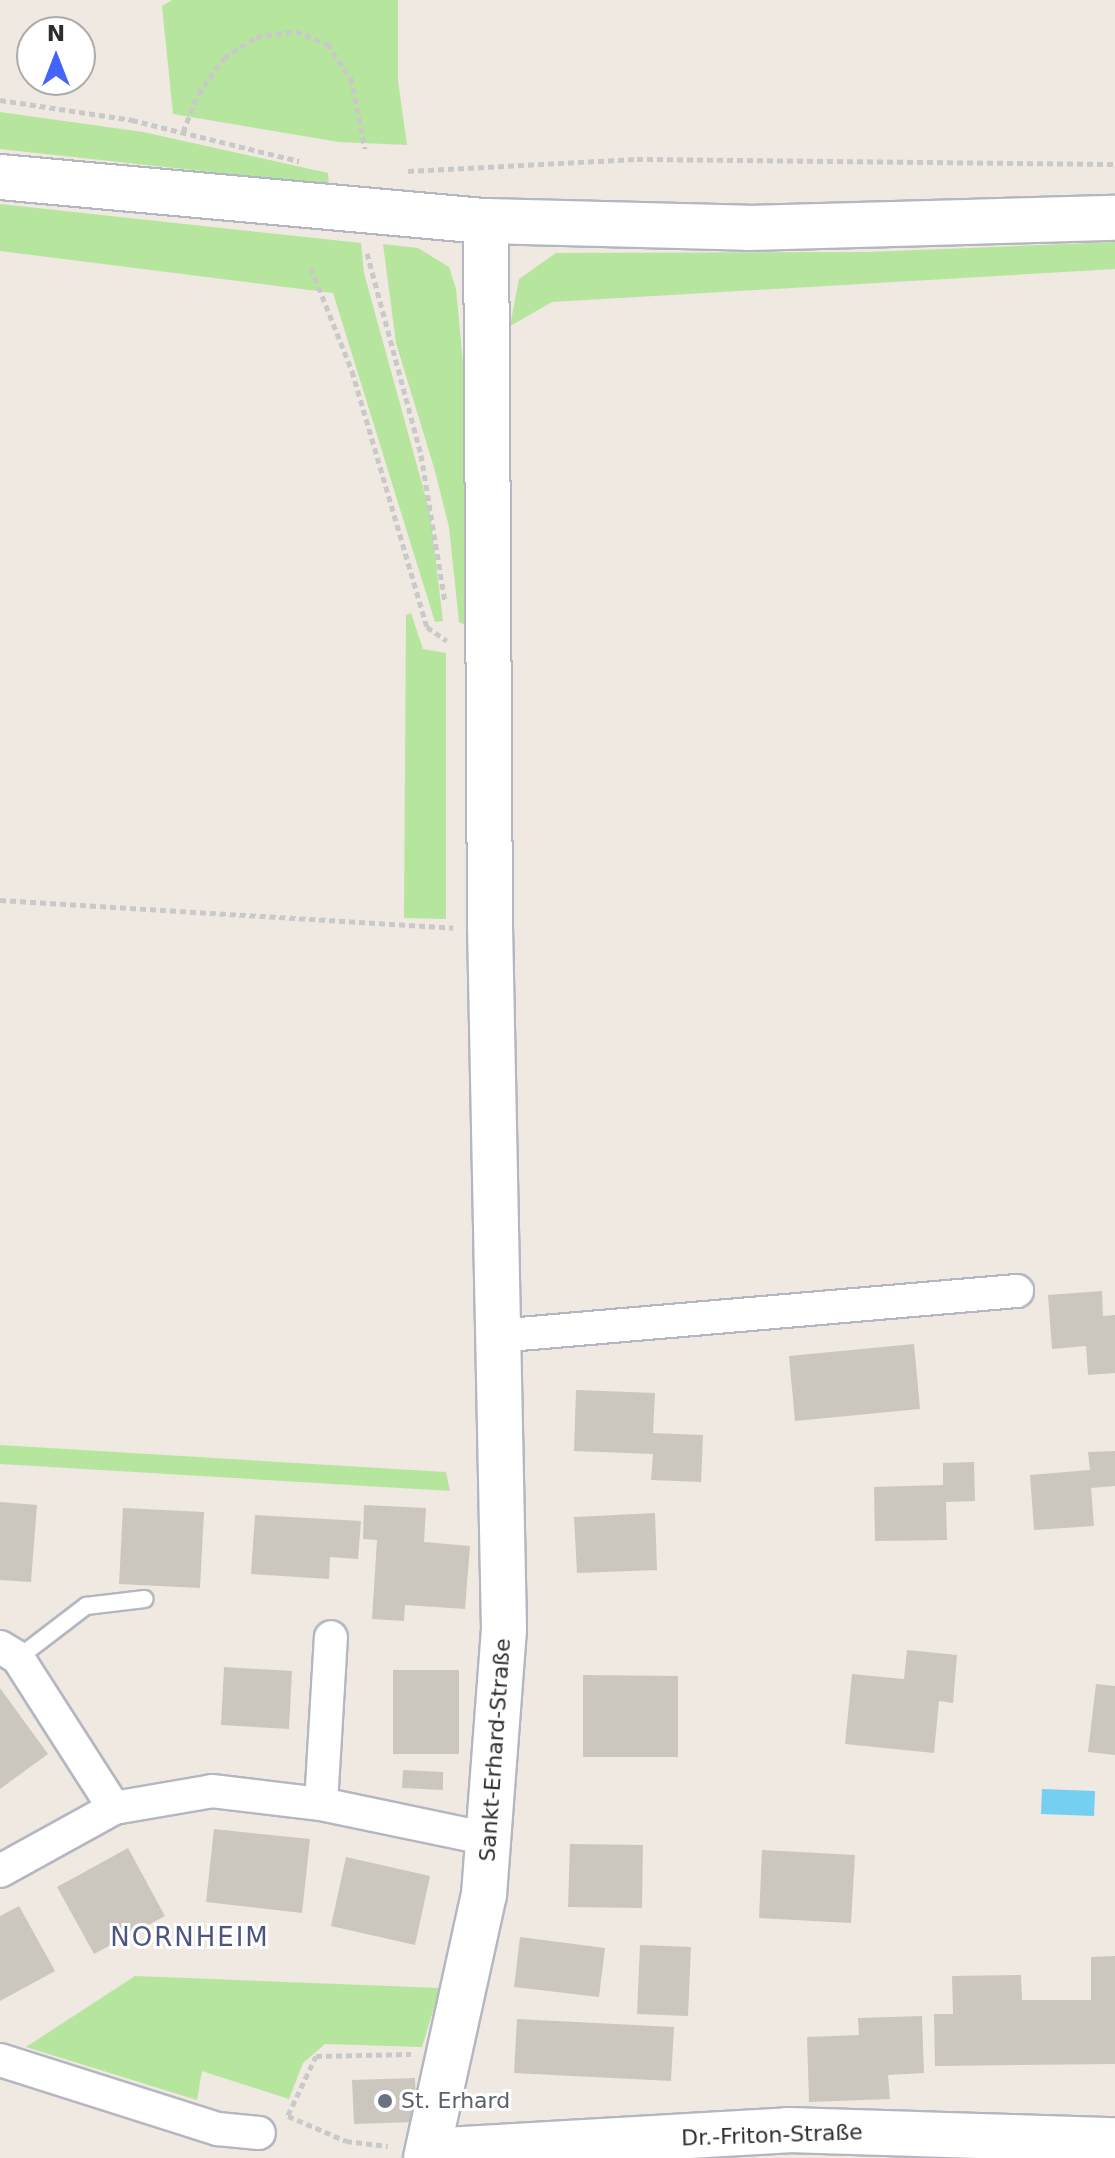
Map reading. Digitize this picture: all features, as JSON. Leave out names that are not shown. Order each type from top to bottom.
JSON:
[{"type":"street","points":[[0,177],[486,221],[748,228],[1115,218]]},
{"type":"street","name":"Sankt-Erhard-Straße","points":[[428,2155],[473,1952],[489,1839],[504,1629],[497,1336],[486,221]]},
{"type":"street","points":[[497,1336],[1017,1291]]},
{"type":"street","points":[[321,1804],[331,1637]]},
{"type":"street","points":[[9,1652],[114,1808]]},
{"type":"street","points":[[0,1871],[114,1808],[212,1791],[321,1804],[489,1839]]},
{"type":"street","points":[[0,2060],[218,2129],[259,2133]]},
{"type":"street","name":"Dr.-Friton-Straße","points":[[428,2155],[788,2130],[1024,2147],[1115,2140]]},
{"type":"lane","points":[[9,1652],[86,1606],[145,1599]]},
{"type":"path","points":[[183,132],[198,94],[224,58],[256,37],[296,31],[327,44],[351,78],[365,149]]},
{"type":"path","points":[[0,100],[183,132],[312,164]]},
{"type":"path","points":[[393,172],[637,159],[1115,164]]},
{"type":"path","points":[[367,253],[425,470],[447,614]]},
{"type":"path","points":[[311,268],[352,371],[427,627],[451,643]]},
{"type":"path","points":[[449,628],[451,659]]},
{"type":"path","points":[[0,900],[453,928]]},
{"type":"path","points":[[453,913],[453,944]]},
{"type":"path","points":[[259,2133],[288,2115],[316,2056],[447,2059]]},
{"type":"path","points":[[288,2115],[346,2141],[428,2155]]},
{"type":"green space","points":[[172,0],[398,0],[398,81],[407,145],[339,142],[173,114],[162,6]]},
{"type":"green space","points":[[0,112],[143,132],[328,173],[329,185],[0,149]]},
{"type":"green space","points":[[0,204],[361,243],[364,273],[430,513],[443,621],[435,622],[333,293],[0,251]]},
{"type":"green space","points":[[1115,242],[1115,269],[552,302],[510,326],[519,279],[556,253],[868,252]]},
{"type":"green space","points":[[383,244],[418,248],[449,267],[456,289],[468,415],[467,626],[459,622],[449,527],[396,343]]},
{"type":"green space","points":[[411,613],[423,649],[446,653],[446,919],[404,918],[406,615]]},
{"type":"green space","points":[[0,1445],[446,1472],[450,1491],[0,1464]]},
{"type":"green space","points":[[135,1976],[440,1988],[422,2047],[325,2044],[303,2063],[289,2099],[202,2071],[197,2100],[26,2047]]},
{"type":"water","points":[[1042,1789],[1095,1791],[1094,1816],[1041,1814]]},
{"type":"building","points":[[1102,1291],[1103,1316],[1115,1315],[1115,1373],[1088,1375],[1086,1346],[1052,1349],[1048,1295]]},
{"type":"building","points":[[914,1344],[920,1409],[795,1421],[789,1356]]},
{"type":"building","points":[[576,1390],[655,1393],[653,1433],[703,1435],[701,1482],[651,1480],[653,1454],[574,1451]]},
{"type":"building","points":[[1115,1451],[1115,1486],[1091,1488],[1094,1526],[1034,1530],[1030,1475],[1090,1470],[1088,1452]]},
{"type":"building","points":[[974,1462],[975,1501],[946,1502],[947,1540],[875,1541],[874,1487],[943,1485],[943,1463]]},
{"type":"building","points":[[0,1502],[37,1505],[31,1582],[0,1580]]},
{"type":"building","points":[[364,1505],[426,1508],[424,1542],[470,1546],[465,1609],[405,1605],[404,1621],[372,1619],[377,1540],[363,1539]]},
{"type":"building","points":[[123,1508],[204,1512],[200,1588],[119,1584]]},
{"type":"building","points":[[655,1513],[657,1570],[577,1573],[574,1517]]},
{"type":"building","points":[[255,1515],[361,1521],[358,1559],[330,1557],[329,1579],[251,1574]]},
{"type":"building","points":[[907,1650],[957,1655],[953,1703],[939,1701],[934,1753],[845,1744],[852,1674],[904,1679]]},
{"type":"building","points":[[224,1667],[292,1671],[289,1729],[221,1725]]},
{"type":"building","points":[[393,1670],[459,1670],[459,1754],[393,1754]]},
{"type":"building","points":[[583,1675],[678,1676],[678,1757],[583,1757]]},
{"type":"building","points":[[1096,1684],[1115,1686],[1115,1755],[1088,1752]]},
{"type":"building","points":[[0,1688],[48,1754],[0,1789]]},
{"type":"building","points":[[403,1770],[443,1772],[443,1790],[402,1788]]},
{"type":"building","points":[[214,1829],[310,1839],[302,1913],[206,1902]]},
{"type":"building","points":[[570,1844],[643,1845],[642,1908],[568,1907]]},
{"type":"building","points":[[128,1848],[165,1916],[94,1954],[57,1887]]},
{"type":"building","points":[[762,1850],[855,1855],[851,1923],[759,1918]]},
{"type":"building","points":[[346,1857],[430,1876],[415,1945],[331,1926]]},
{"type":"building","points":[[19,1906],[55,1971],[0,2001],[0,1916]]},
{"type":"building","points":[[520,1937],[605,1948],[599,1997],[514,1987]]},
{"type":"building","points":[[640,1945],[691,1947],[688,2016],[637,2014]]},
{"type":"building","points":[[1115,1956],[1115,2064],[935,2066],[934,2014],[953,2014],[952,1976],[1021,1975],[1022,2000],[1091,2000],[1091,1957]]},
{"type":"building","points":[[922,2016],[924,2073],[888,2075],[890,2099],[809,2102],[807,2037],[859,2035],[858,2018]]},
{"type":"building","points":[[517,2019],[674,2027],[671,2081],[514,2073]]},
{"type":"building","name":"St. Erhard","points":[[415,2078],[417,2122],[354,2124],[352,2080]]},
{"type":"place","name":"St. Erhard","points":[[385,2101]]},
{"type":"district","name":"NORNHEIM","points":[[190,1938]]}]
